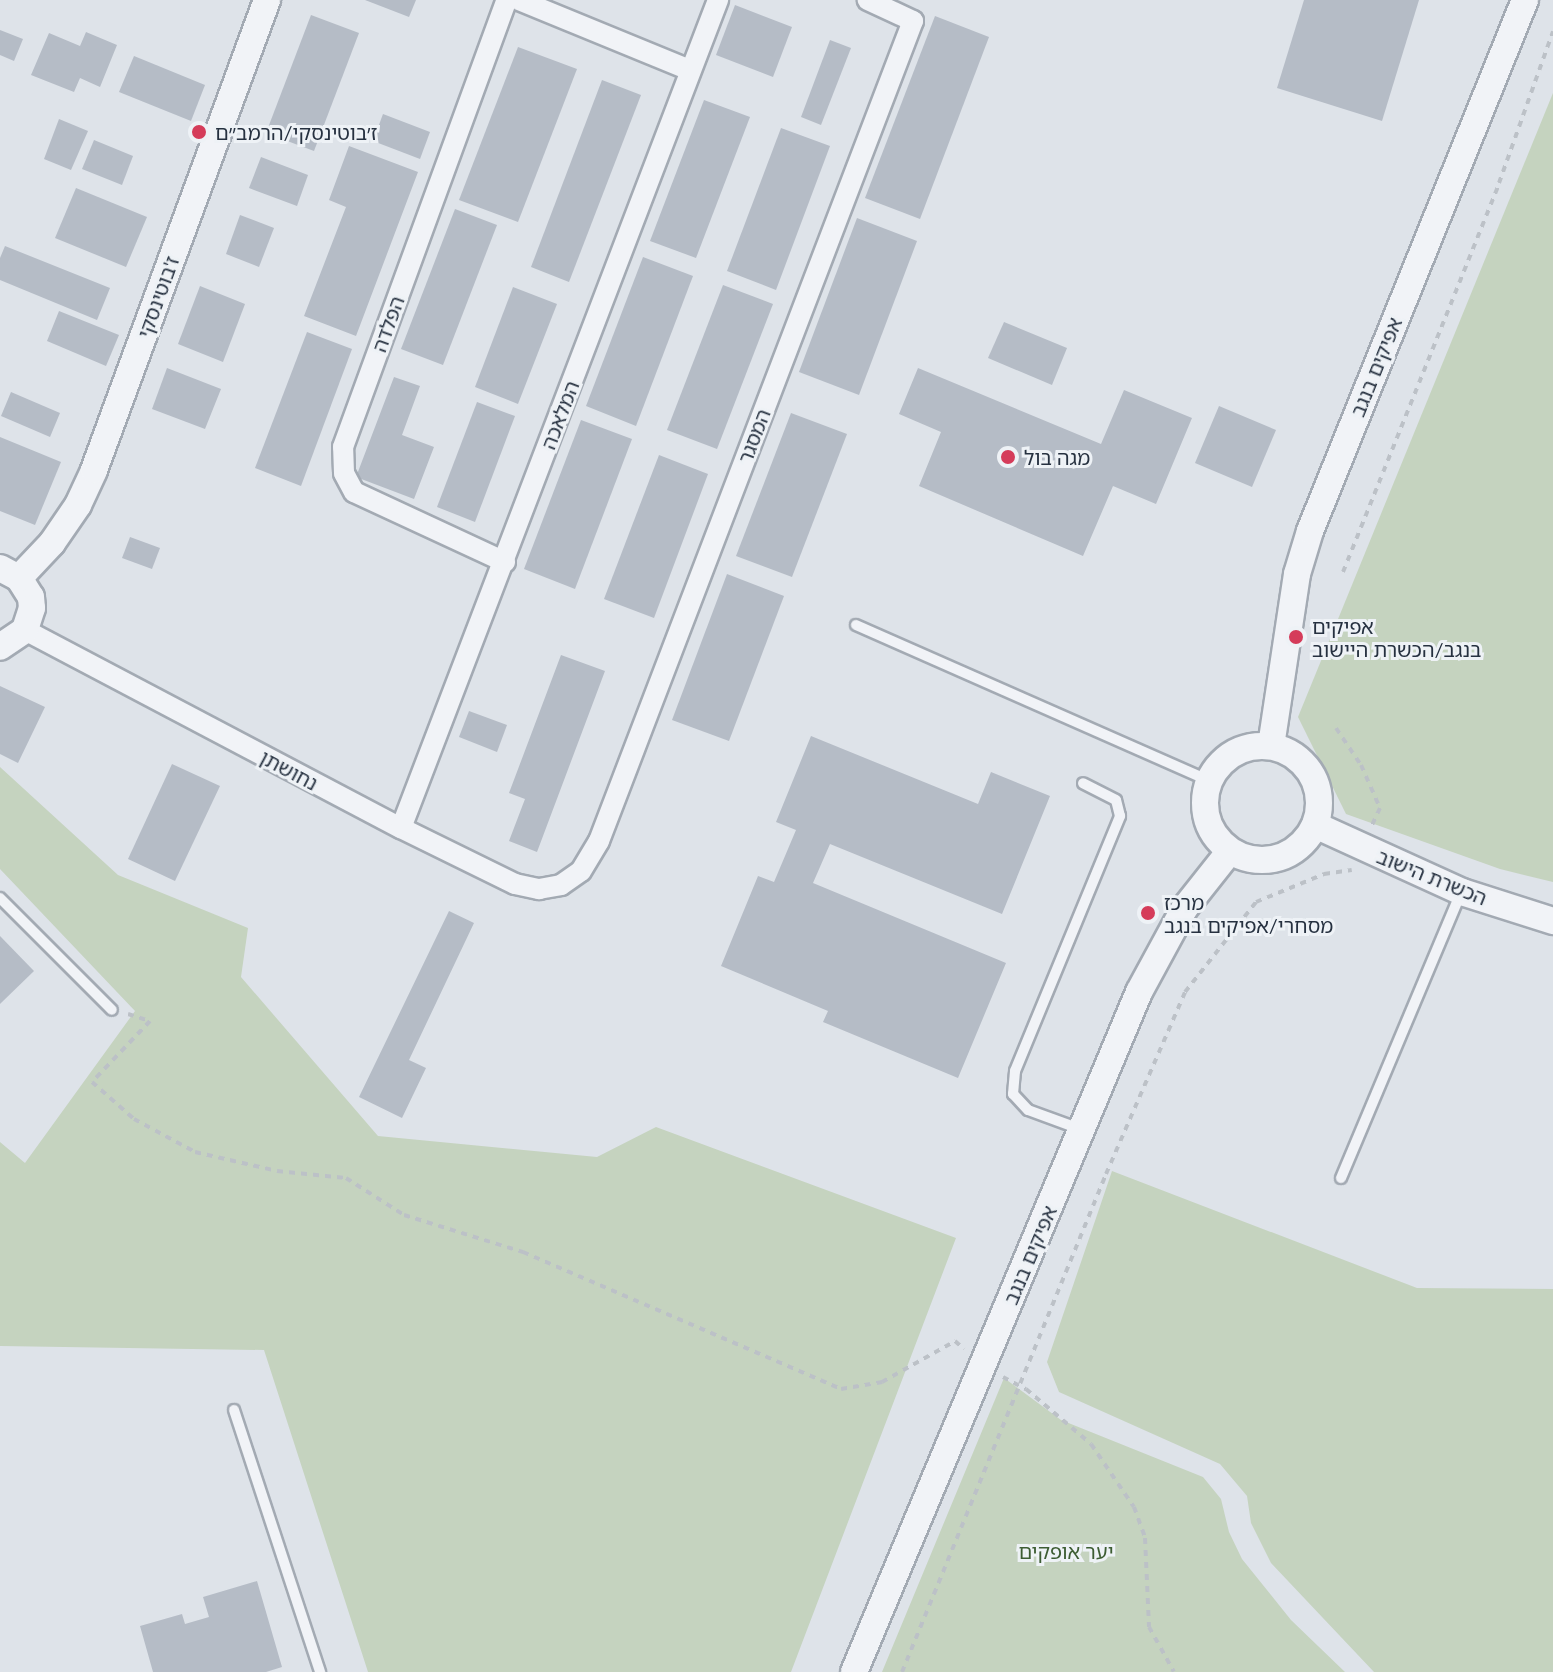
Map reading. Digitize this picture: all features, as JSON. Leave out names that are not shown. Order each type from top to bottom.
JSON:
[{"type":"street","name":"ז'בוטינסקי","points":[[10,573],[52,543],[78,505],[94,470],[267,0]]},
{"type":"street","name":"הפלדה","points":[[505,562],[354,492],[344,473],[343,447],[507,0]]},
{"type":"street","points":[[519,0],[690,70]]},
{"type":"street","name":"המלאכה","points":[[401,828],[718,0]]},
{"type":"street","name":"המסגר","points":[[561,885],[581,871],[599,841],[913,21],[868,0]]},
{"type":"street","name":"אפיקים בנגב","points":[[1271,746],[1297,574],[1310,531],[1525,0]]},
{"type":"street","points":[[0,647],[25,630],[30,620],[31,597],[10,573]]},
{"type":"street","name":"נחושתן","points":[[25,630],[401,828],[515,884],[539,889],[561,885]]},
{"type":"street","points":[[1271,746],[1295,756],[1310,772],[1318,793],[1315,825],[1302,844],[1284,856],[1261,860],[1230,851],[1209,825],[1205,802],[1210,781],[1231,755],[1253,747],[1271,746]]},
{"type":"street","name":"הכשרת הישוב","points":[[1315,825],[1462,892],[1553,921]]},
{"type":"street","name":"אפיקים בנגב","points":[[854,1672],[1139,992],[1184,909],[1230,851]]},
{"type":"lane","points":[[856,625],[1210,781]]},
{"type":"lane","points":[[1082,1130],[1028,1110],[1013,1094],[1015,1071],[1120,816],[1116,800],[1083,783]]},
{"type":"lane","points":[[1341,1178],[1462,892]]},
{"type":"lane","points":[[0,898],[112,1010]]},
{"type":"lane","points":[[234,1410],[320,1672]]},
{"type":"path","points":[[1343,572],[1499,183],[1553,31]]},
{"type":"path","points":[[902,1672],[1106,1174],[1185,992],[1256,902],[1324,874],[1351,871],[1380,808],[1361,765],[1336,728]]},
{"type":"path","points":[[112,1010],[150,1021],[92,1082],[134,1119],[195,1152],[277,1171],[346,1178],[404,1215],[523,1252],[841,1389],[882,1382],[955,1341],[983,1368],[1020,1387],[1091,1444],[1134,1507],[1145,1538],[1149,1627],[1174,1672]]},
{"type":"green space","points":[[1553,93],[1553,882],[1500,869],[1346,814],[1298,717]]},
{"type":"green space","points":[[0,767],[118,875],[248,928],[241,977],[378,1136],[597,1157],[656,1127],[956,1238],[791,1672],[368,1672],[264,1350],[0,1346],[0,1142],[25,1163],[135,1011],[0,869]]},
{"type":"green space","points":[[1112,1171],[1417,1288],[1553,1289],[1553,1672],[1374,1672],[1271,1563],[1251,1523],[1247,1496],[1220,1464],[1059,1392],[1047,1362]]},
{"type":"green space","name":"יער אופקים","points":[[1004,1378],[1061,1420],[1203,1477],[1221,1499],[1229,1532],[1242,1559],[1291,1620],[1345,1672],[882,1672]]},
{"type":"building","points":[[365,0],[416,0],[409,17]]},
{"type":"building","points":[[1304,0],[1419,0],[1382,121],[1277,88]]},
{"type":"building","points":[[735,5],[792,27],[773,77],[716,55]]},
{"type":"building","points":[[311,15],[359,33],[314,151],[266,133]]},
{"type":"building","points":[[935,16],[989,37],[920,219],[865,198]]},
{"type":"building","points":[[0,30],[23,39],[14,61],[0,55]]},
{"type":"building","points":[[86,32],[117,45],[100,87],[80,78],[74,92],[31,75],[49,33],[80,46]]},
{"type":"building","points":[[830,40],[851,48],[821,125],[801,117]]},
{"type":"building","points":[[518,47],[577,69],[518,222],[459,200]]},
{"type":"building","points":[[134,56],[205,85],[191,121],[119,92]]},
{"type":"building","points":[[602,80],[641,95],[569,282],[531,267]]},
{"type":"building","points":[[704,100],[750,117],[696,258],[650,241]]},
{"type":"building","points":[[383,114],[430,132],[420,159],[373,141]]},
{"type":"building","points":[[59,119],[88,131],[71,170],[44,159]]},
{"type":"building","points":[[781,128],[830,146],[776,290],[727,271]]},
{"type":"building","points":[[94,140],[133,156],[122,185],[82,169]]},
{"type":"building","points":[[349,146],[418,172],[356,336],[304,316],[346,207],[329,200]]},
{"type":"building","points":[[261,157],[308,175],[297,206],[249,188]]},
{"type":"building","points":[[76,188],[147,217],[126,267],[55,238]]},
{"type":"building","points":[[455,209],[497,225],[443,365],[401,349]]},
{"type":"building","points":[[240,215],[274,228],[259,267],[226,254]]},
{"type":"building","points":[[857,218],[917,241],[859,395],[799,372]]},
{"type":"building","points":[[5,246],[110,288],[97,320],[0,280],[0,258]]},
{"type":"building","points":[[643,257],[693,276],[636,426],[586,406]]},
{"type":"building","points":[[723,285],[773,304],[717,449],[667,430]]},
{"type":"building","points":[[200,286],[245,304],[223,362],[178,344]]},
{"type":"building","points":[[513,287],[557,304],[518,404],[475,387]]},
{"type":"building","points":[[59,311],[119,335],[106,366],[47,341]]},
{"type":"building","points":[[1004,322],[1067,348],[1052,385],[988,358]]},
{"type":"building","points":[[307,332],[352,349],[301,486],[255,468]]},
{"type":"building","points":[[167,368],[221,389],[205,429],[152,409]]},
{"type":"building","points":[[918,368],[1101,444],[1124,390],[1192,418],[1156,504],[1113,486],[1083,556],[919,486],[941,432],[899,414]]},
{"type":"building","points":[[394,377],[420,386],[402,435],[434,447],[414,499],[356,477]]},
{"type":"building","points":[[11,392],[60,413],[50,437],[1,416]]},
{"type":"building","points":[[477,402],[515,416],[475,522],[437,507]]},
{"type":"building","points":[[1219,406],[1276,430],[1252,487],[1195,463]]},
{"type":"building","points":[[791,413],[847,434],[792,577],[736,556]]},
{"type":"building","points":[[581,420],[632,439],[575,589],[524,569]]},
{"type":"building","points":[[0,437],[61,462],[35,525],[0,511]]},
{"type":"building","points":[[659,455],[708,474],[654,618],[604,599]]},
{"type":"building","points":[[130,537],[160,548],[152,569],[122,558]]},
{"type":"building","points":[[727,574],[784,596],[729,741],[672,720]]},
{"type":"building","points":[[561,655],[605,671],[537,852],[509,841],[525,799],[509,793]]},
{"type":"building","points":[[0,686],[45,707],[18,763],[0,754]]},
{"type":"building","points":[[469,711],[507,725],[497,752],[459,737]]},
{"type":"building","points":[[811,736],[978,804],[991,772],[1050,796],[1002,914],[830,844],[813,883],[1006,963],[958,1078],[823,1022],[828,1011],[721,966],[758,876],[774,882],[796,830],[776,822]]},
{"type":"building","points":[[172,764],[220,786],[175,881],[128,859]]},
{"type":"building","points":[[449,911],[474,923],[409,1060],[426,1068],[402,1118],[359,1097]]},
{"type":"building","points":[[0,936],[34,971],[0,1004]]},
{"type":"building","points":[[257,1581],[282,1667],[266,1672],[153,1672],[140,1626],[182,1614],[185,1624],[209,1617],[203,1597]]},
{"type":"place","name":"ז׳בוטינסקי/הרמב״ם","points":[[199,132]]},
{"type":"place","name":"מגה בול","points":[[1008,457]]},
{"type":"place","name":"אפיקים בנגב/הכשרת היישוב","points":[[1296,637]]},
{"type":"place","name":"מרכז מסחרי/אפיקים בנגב","points":[[1148,913]]}]
